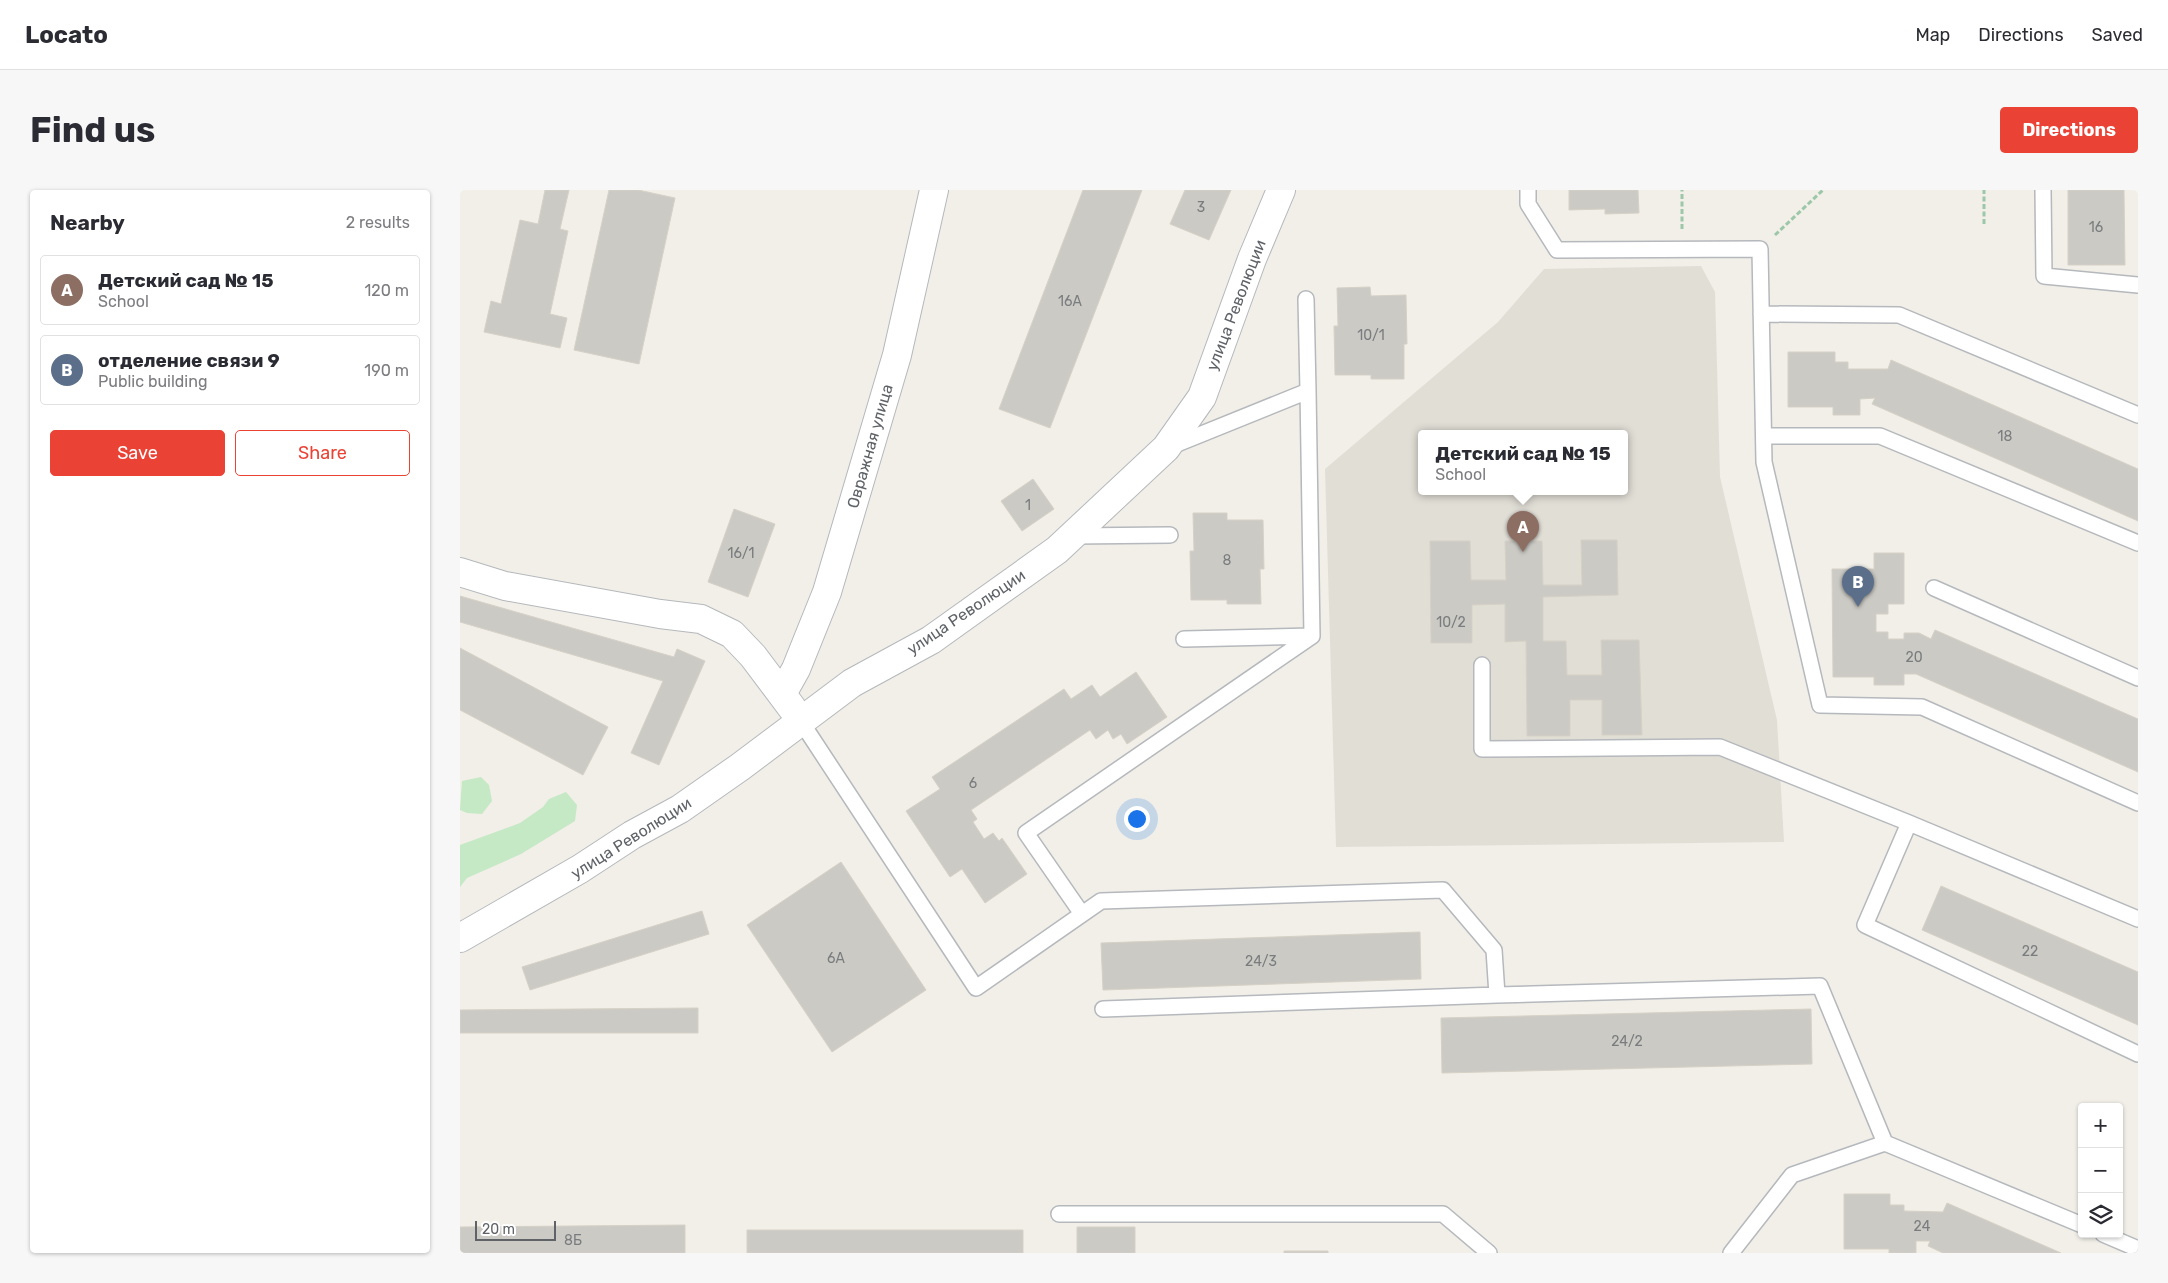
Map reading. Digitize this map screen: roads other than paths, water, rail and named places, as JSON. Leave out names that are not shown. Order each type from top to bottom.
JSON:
[{"type":"street","name":"Овражная улица","points":[[782,694],[796,668],[827,592],[897,355],[934,190]]},
{"type":"street","name":"улица Революции","points":[[460,938],[580,870],[632,835],[680,809],[740,767],[852,682],[931,640],[1057,550],[1166,448],[1202,397],[1252,260],[1281,190]]},
{"type":"street","points":[[460,572],[505,586],[701,619],[732,634],[754,656],[800,720]]},
{"type":"lane","points":[[1528,190],[1528,204],[1557,250],[1760,249],[1764,462],[1820,705],[1922,707],[2138,803]]},
{"type":"lane","points":[[2043,190],[2044,276],[2138,285]]},
{"type":"lane","points":[[1306,299],[1312,636]]},
{"type":"lane","points":[[1761,314],[1899,315],[2138,415]]},
{"type":"lane","points":[[1166,448],[1308,391]]},
{"type":"lane","points":[[1764,436],[1880,436],[2138,543]]},
{"type":"lane","points":[[1072,536],[1170,535]]},
{"type":"lane","points":[[1934,588],[2138,678]]},
{"type":"lane","points":[[1184,639],[1312,636]]},
{"type":"lane","points":[[1082,914],[1026,833],[1312,636]]},
{"type":"lane","points":[[1482,665],[1482,749],[1720,747],[1909,822],[2138,918]]},
{"type":"lane","points":[[800,720],[976,988],[1101,901],[1443,890],[1494,950],[1496,994]]},
{"type":"lane","points":[[1909,822],[1865,925],[2138,1054]]},
{"type":"lane","points":[[1103,1010],[1496,994],[1820,986],[1885,1143]]},
{"type":"lane","points":[[1731,1253],[1792,1175],[1885,1143],[2078,1223]]},
{"type":"lane","points":[[1059,1214],[1443,1214],[1490,1253]]},
{"type":"lane","points":[[2112,1238],[2138,1249]]},
{"type":"place","name":"Детский сад № 15","points":[[1523,552]]},
{"type":"place","name":"отделение связи 9","points":[[1858,607]]}]
